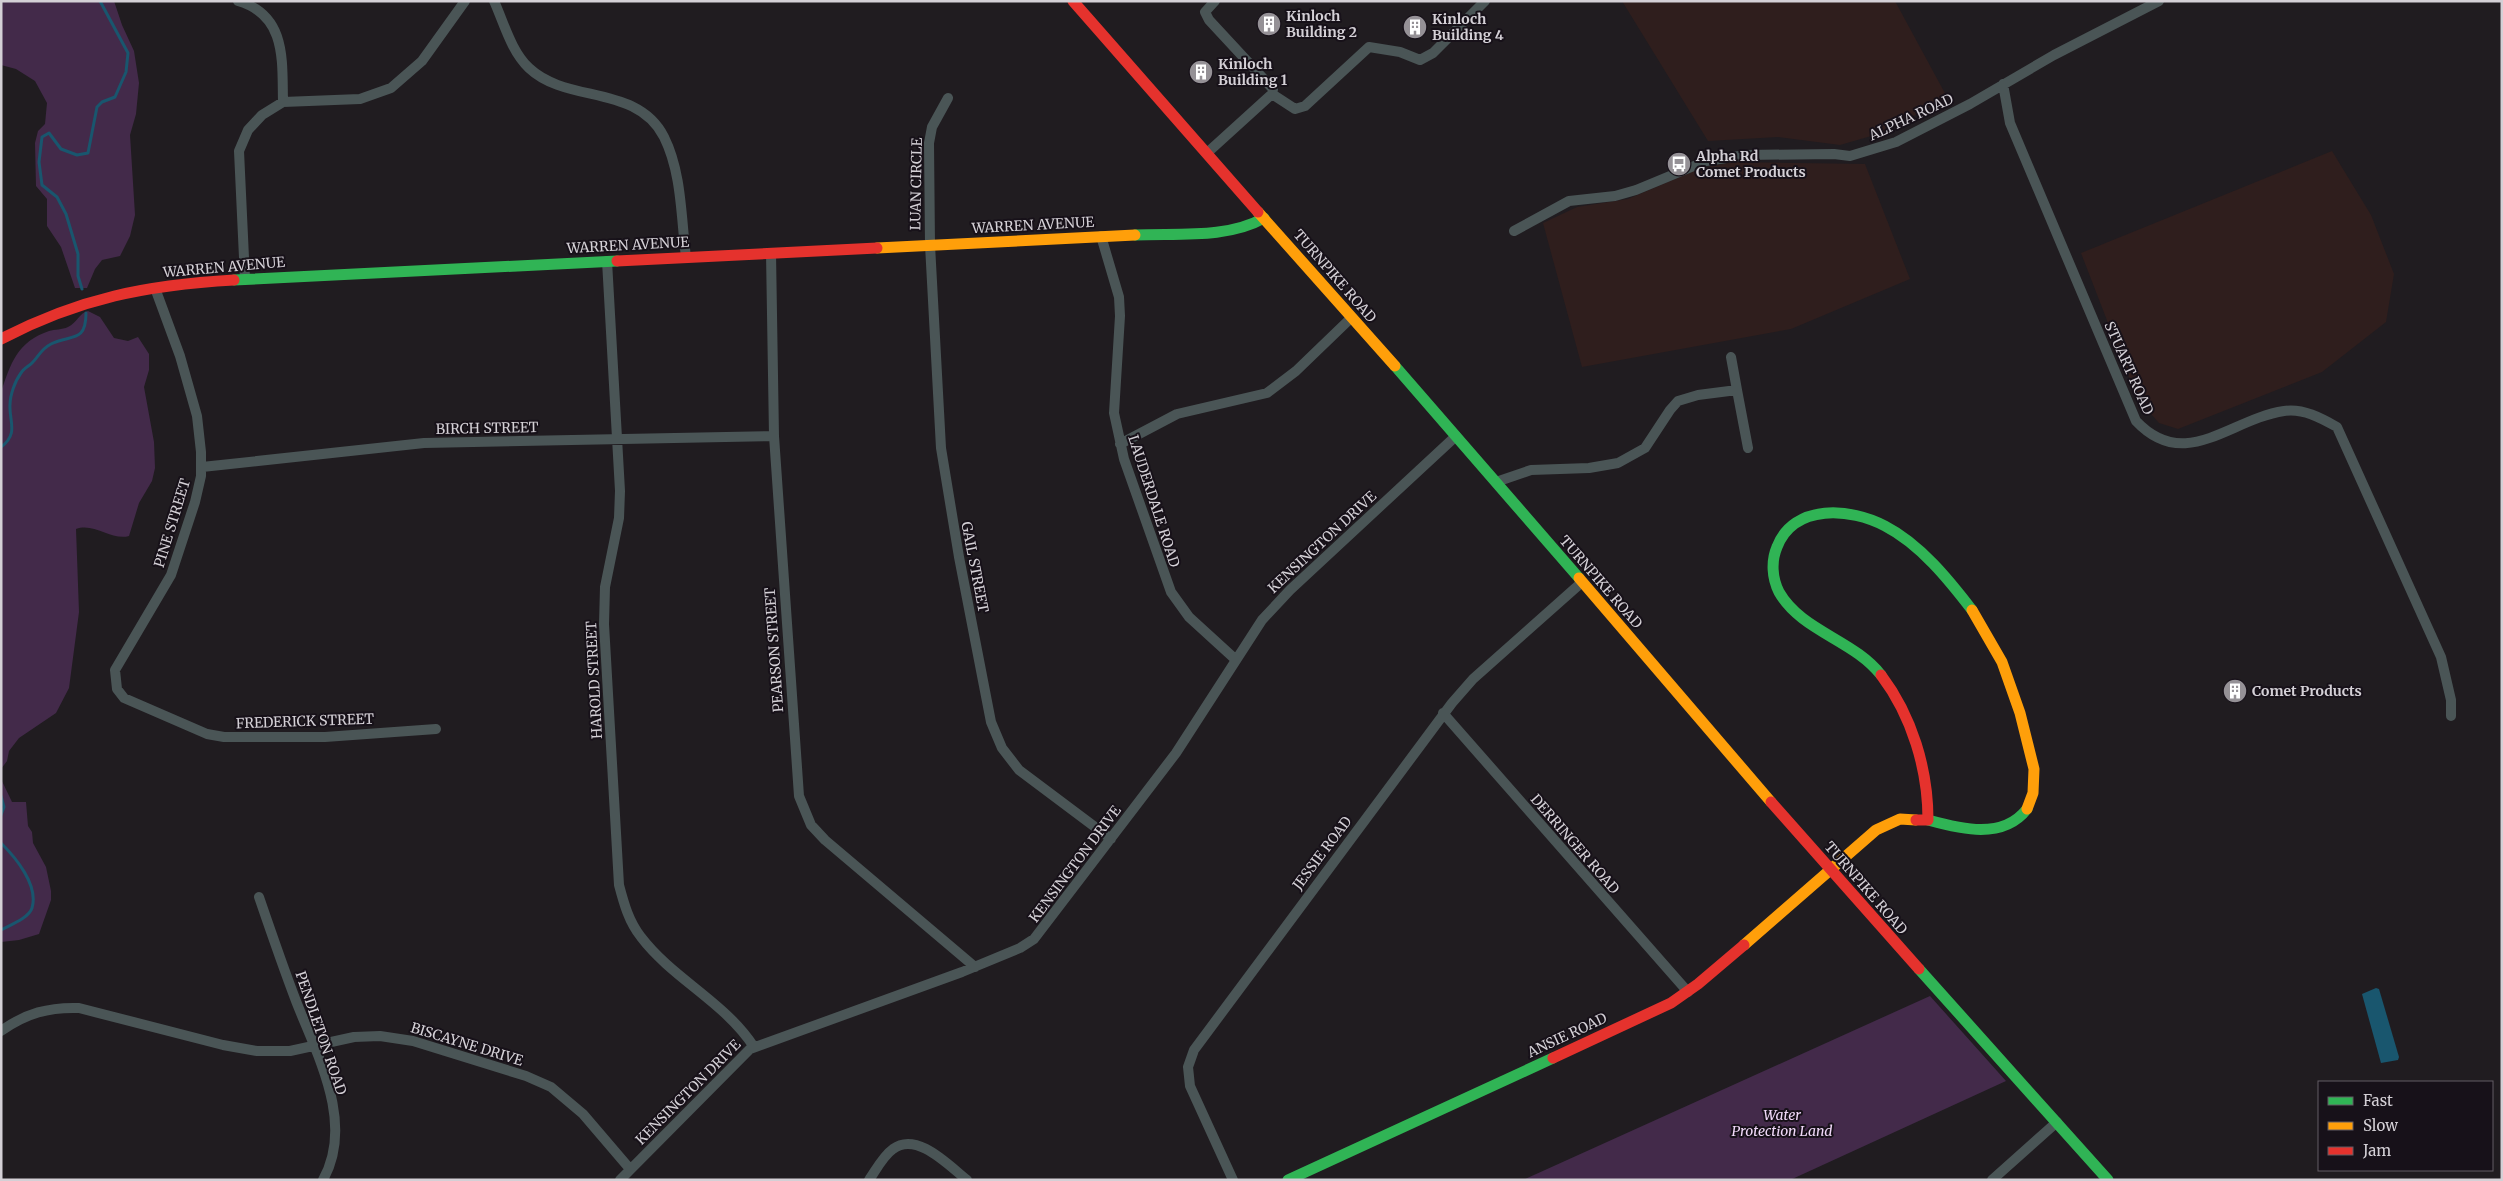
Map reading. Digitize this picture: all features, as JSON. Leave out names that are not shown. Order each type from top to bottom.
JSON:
[{"type":"street","points":[[238,1],[258,9],[276,31],[282,57],[283,102]]},
{"type":"street","points":[[245,279],[239,151],[244,136],[255,122],[269,109],[283,102],[296,100],[352,100],[385,91],[398,83],[422,61],[465,1]]},
{"type":"street","points":[[494,1],[513,46],[521,60],[530,70],[544,80],[559,86],[604,96],[630,106],[652,122],[663,135],[674,165],[686,257]]},
{"type":"street","name":"TURNPIKE ROAD","points":[[1073,1],[1456,436],[1829,869],[2108,1180]]},
{"type":"street","points":[[1215,1],[1205,12],[1208,20],[1273,90],[1272,94]]},
{"type":"street","points":[[1272,94],[1295,109],[1304,106],[1369,47],[1400,52],[1420,60],[1433,53],[1486,1]]},
{"type":"street","name":"ALPHA ROAD","points":[[1514,231],[1569,202],[1615,196],[1636,190],[1706,161],[1746,155],[1834,154],[1850,156],[1870,152],[1896,142],[2054,55],[2160,1]]},
{"type":"street","name":"STUART ROAD","points":[[2003,84],[2004,101],[2010,123],[2136,421],[2148,434],[2163,441],[2184,444],[2208,440],[2284,411],[2302,411],[2337,427],[2441,657],[2451,700],[2451,716]]},
{"type":"street","points":[[1207,153],[1272,94]]},
{"type":"street","name":"LUAN CIRCLE","points":[[930,245],[929,135],[935,119],[948,98]]},
{"type":"street","name":"WARREN AVENUE","points":[[1,339],[72,306],[155,288],[245,279],[1236,230],[1254,225],[1264,218]]},
{"type":"street","name":"LAUDERDALE ROAD","points":[[1100,236],[1116,286],[1120,308],[1114,396],[1115,422],[1120,444],[1171,592],[1189,617],[1235,659]]},
{"type":"street","name":"GAIL STREET","points":[[930,245],[943,464],[991,722],[1002,748],[1019,770],[1111,839]]},
{"type":"street","name":"PEARSON STREET","points":[[771,252],[774,436],[796,782],[803,810],[811,825],[825,840],[975,967]]},
{"type":"street","name":"HAROLD STREET","points":[[607,261],[620,511],[605,587],[604,624],[620,885],[625,909],[641,937],[734,1022],[754,1047]]},
{"type":"street","name":"PINE STREET","points":[[116,669],[171,575],[195,502],[202,467],[200,435],[191,396],[180,356],[155,288]]},
{"type":"street","points":[[1120,444],[1177,414],[1267,393],[1292,375],[1351,318]]},
{"type":"street","points":[[1731,358],[1748,448]]},
{"type":"street","points":[[1496,482],[1525,472],[1594,467],[1622,461],[1648,446],[1670,410],[1678,401],[1698,394],[1737,390]]},
{"type":"street","name":"BIRCH STREET","points":[[202,467],[424,442],[774,436]]},
{"type":"street","name":"KENSINGTON DRIVE","points":[[620,1180],[742,1054],[754,1047],[975,967],[1020,948],[1040,933],[1176,753],[1262,620],[1290,590],[1456,436]]},
{"type":"street","name":"ANSIE ROAD","points":[[1288,1180],[1660,1009],[1688,992],[1829,869],[1888,823],[1909,818],[1928,820],[1961,830],[1987,832],[2013,822],[2022,814],[2034,785],[2034,769],[2004,664],[1992,638],[1972,607],[1932,564],[1902,537],[1875,522],[1852,515],[1830,513],[1811,516],[1790,530],[1776,543],[1773,566],[1777,588],[1785,600],[1798,612],[1869,661],[1888,682],[1904,714],[1928,790],[1928,820]]},
{"type":"street","name":"JESSIE ROAD","points":[[1233,1180],[1190,1086],[1188,1071],[1191,1057],[1443,713],[1473,679],[1581,583]]},
{"type":"street","name":"FREDERICK STREET","points":[[116,669],[117,689],[124,698],[207,734],[224,737],[269,738],[436,729]]},
{"type":"street","name":"DERRINGER ROAD","points":[[1443,713],[1688,992]]},
{"type":"street","name":"PENDLETON ROAD","points":[[259,897],[329,1091],[335,1128],[334,1153],[323,1180]]},
{"type":"street","name":"BISCAYNE DRIVE","points":[[1,1031],[19,1018],[45,1010],[79,1008],[244,1049],[280,1052],[354,1037],[396,1038],[414,1041],[526,1076],[551,1087],[570,1102],[594,1126],[630,1170]]},
{"type":"street","points":[[1992,1180],[2056,1122]]},
{"type":"street","points":[[869,1180],[891,1150],[908,1143],[923,1147],[967,1180]]},
{"type":"shaded area","points":[[1622,1],[1895,1],[1947,97],[1885,132],[1840,145],[1778,137],[1708,141]]},
{"type":"shaded area","points":[[2332,151],[2371,215],[2394,274],[2386,322],[2322,372],[2178,429],[2159,423],[2137,398],[2081,253]]},
{"type":"shaded area","points":[[1734,162],[1865,164],[1910,279],[1791,329],[1582,367],[1543,223],[1577,207],[1628,199],[1701,168]]},
{"type":"green space","points":[[1,1],[114,1],[134,51],[139,83],[136,114],[130,135],[135,215],[130,236],[120,256],[102,260],[95,269],[87,288],[75,288],[61,247],[47,226],[47,199],[36,186],[35,143],[38,131],[45,124],[47,103],[35,81],[16,69],[1,65]]},
{"type":"green space","points":[[88,311],[100,317],[114,338],[128,341],[138,337],[149,354],[149,370],[144,387],[154,442],[155,468],[152,481],[139,503],[129,536],[116,536],[83,527],[76,529],[79,612],[69,688],[56,713],[19,738],[9,751],[7,761],[1,769],[1,392],[12,363],[22,347],[29,341],[49,331],[68,327]]},
{"type":"green space","points":[[1,779],[12,802],[26,802],[28,826],[32,832],[33,843],[46,867],[51,900],[39,934],[19,940],[1,942]]},
{"type":"green space","name":"Water Protection Land","points":[[1930,996],[2006,1081],[1790,1180],[1523,1180]]},
{"type":"water","points":[[2376,988],[2379,989],[2399,1057],[2398,1060],[2381,1063],[2362,994]]},
{"type":"waterway","points":[[82,289],[78,276],[78,254],[66,214],[57,197],[42,185],[39,162],[42,137],[49,133],[61,149],[77,155],[88,153],[97,107],[102,102],[115,97],[126,72],[128,53],[100,1]]},
{"type":"waterway","points":[[1,447],[10,437],[12,427],[10,401],[13,388],[19,376],[42,350],[58,341],[80,334],[83,330],[86,313]]},
{"type":"waterway","points":[[1,796],[4,807],[1,815]]},
{"type":"waterway","points":[[1,843],[24,872],[29,881],[33,899],[32,908],[27,915],[1,930]]},
{"type":"traffic: fast","points":[[1135,235],[1218,232],[1250,225],[1264,218]]},
{"type":"traffic: fast","points":[[234,280],[617,261]]},
{"type":"traffic: fast","points":[[1395,366],[1579,578]]},
{"type":"traffic: fast","points":[[1881,675],[1857,653],[1800,616],[1779,592],[1773,570],[1775,552],[1785,533],[1796,523],[1810,516],[1840,513],[1871,520],[1885,526],[1910,542],[1922,553],[1944,575],[1972,610]]},
{"type":"traffic: fast","points":[[1928,820],[1967,829],[1981,830],[2006,825],[2017,819],[2027,809]]},
{"type":"traffic: fast","points":[[1919,969],[2108,1180]]},
{"type":"traffic: fast","points":[[1288,1180],[1553,1058]]},
{"type":"traffic: slow","points":[[1258,212],[1395,366]]},
{"type":"traffic: slow","points":[[877,248],[1135,235]]},
{"type":"traffic: slow","points":[[1579,578],[1771,802]]},
{"type":"traffic: slow","points":[[1972,610],[2002,662],[2020,713],[2034,769],[2033,793],[2027,809]]},
{"type":"traffic: slow","points":[[1744,945],[1876,830],[1900,819],[1916,820]]},
{"type":"traffic: jam","points":[[1073,1],[1258,212]]},
{"type":"traffic: jam","points":[[617,261],[877,248]]},
{"type":"traffic: jam","points":[[1,339],[58,313],[114,296],[172,286],[234,280]]},
{"type":"traffic: jam","points":[[1881,675],[1892,691],[1909,725],[1921,763],[1925,782],[1928,820],[1916,820]]},
{"type":"traffic: jam","points":[[1771,802],[1919,969]]},
{"type":"traffic: jam","points":[[1553,1058],[1671,1003],[1698,984],[1744,945]]},
{"type":"place","name":"Kinloch Building 2","points":[[1269,24]]},
{"type":"place","name":"Kinloch Building 4","points":[[1415,27]]},
{"type":"place","name":"Kinloch Building 1","points":[[1201,72]]},
{"type":"place","name":"Alpha Rd Comet Products","points":[[1679,164]]},
{"type":"place","name":"Comet Products","points":[[2235,691]]}]
